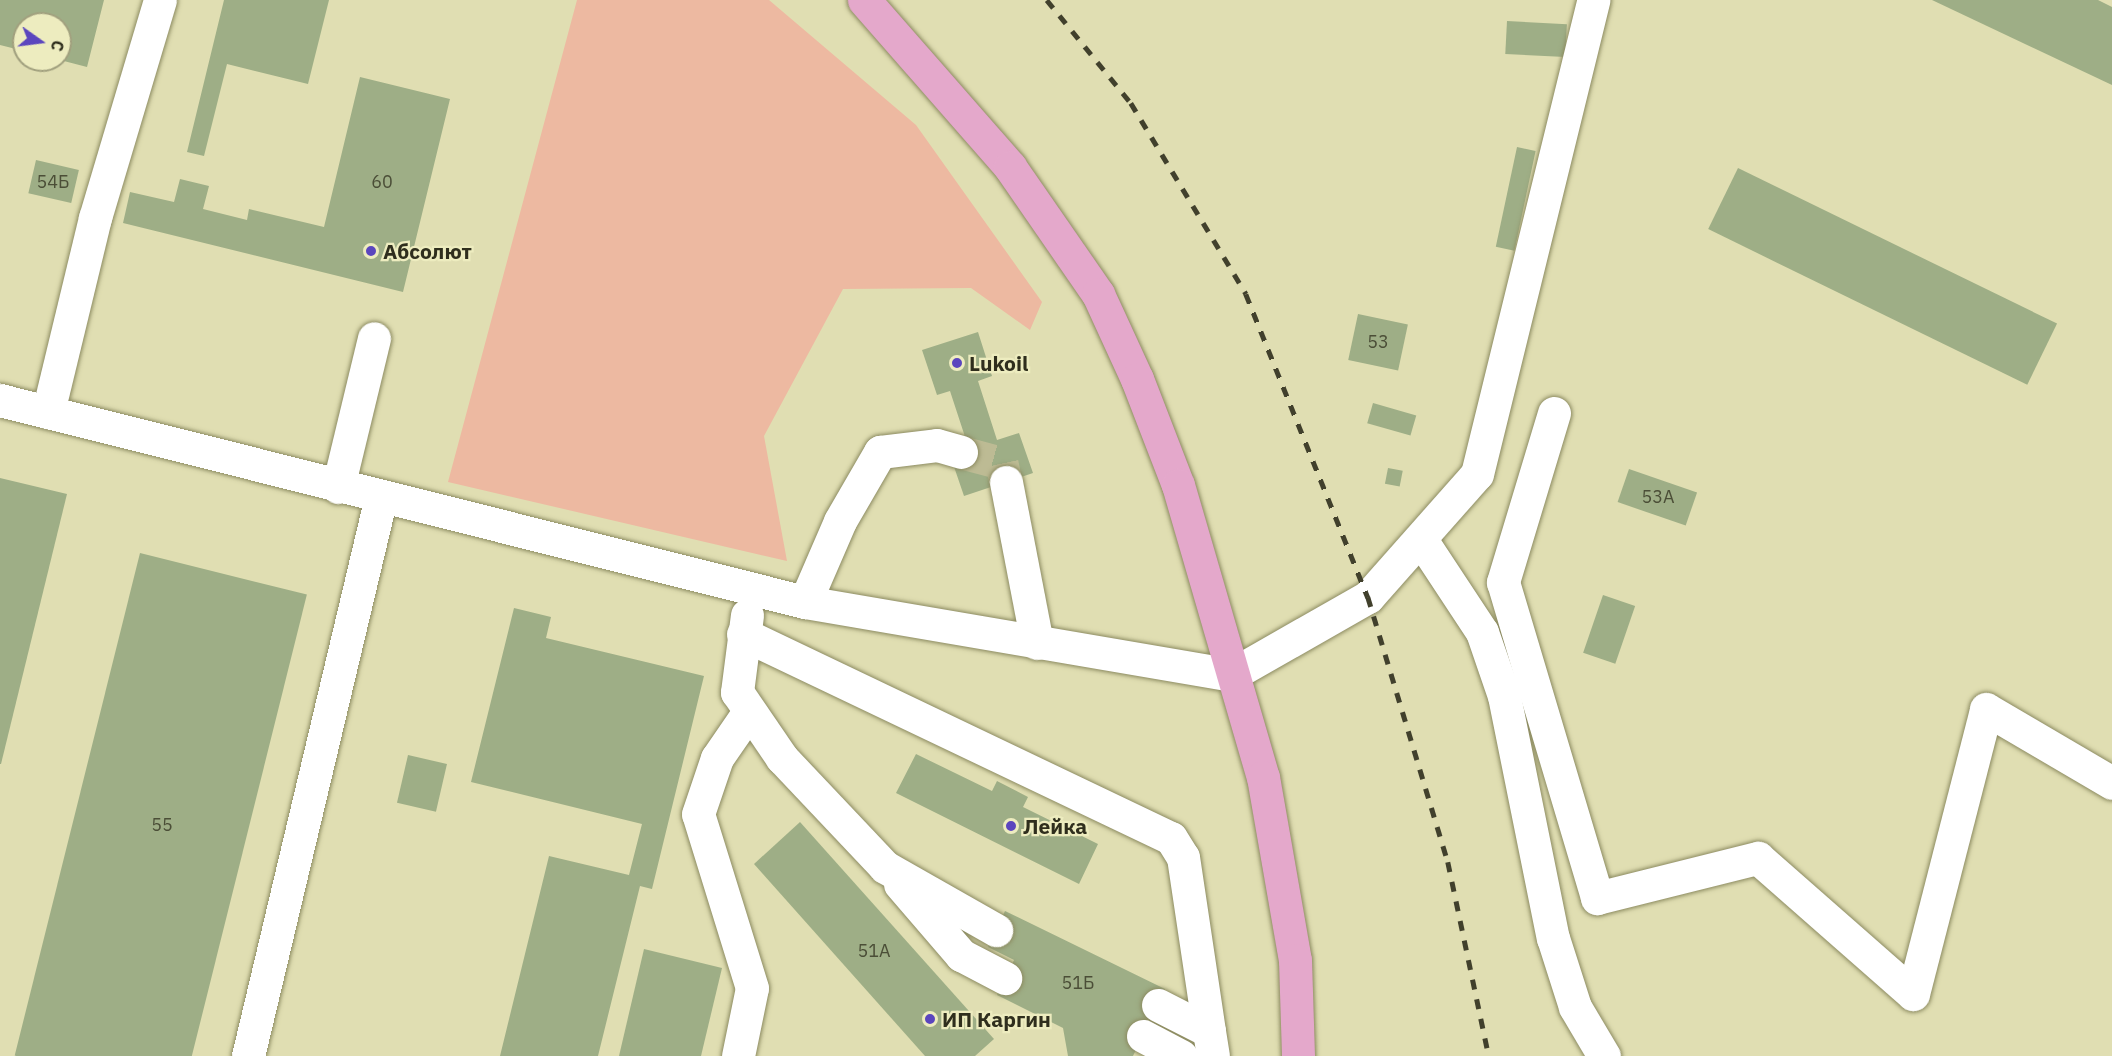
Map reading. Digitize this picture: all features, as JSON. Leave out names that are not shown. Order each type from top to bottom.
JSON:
[{"type":"main road","points":[[864,0],[1010,167],[1098,294],[1179,485],[1263,777],[1283,876],[1295,960],[1298,1056]]},
{"type":"street","points":[[48,412],[95,218],[160,0]]},
{"type":"street","points":[[0,400],[338,487],[805,602],[1232,675],[1368,597],[1422,541],[1477,474],[1593,0]]},
{"type":"street","points":[[338,487],[374,338]]},
{"type":"street","points":[[1554,413],[1503,582],[1597,898],[1758,858],[1913,994],[1986,709],[2112,783]]},
{"type":"street","points":[[805,602],[840,521],[880,452],[937,445],[961,452]]},
{"type":"street","points":[[1006,482],[1037,642]]},
{"type":"street","points":[[248,1056],[381,497]]},
{"type":"street","points":[[1422,541],[1486,643],[1504,696],[1553,938],[1575,1007],[1604,1056]]},
{"type":"street","points":[[753,590],[742,634],[736,692],[748,713],[961,955],[1005,978]]},
{"type":"street","points":[[742,634],[1171,838],[1183,857],[1211,1044]]},
{"type":"street","points":[[738,1056],[752,988],[698,814],[717,758],[748,713]]},
{"type":"street","points":[[885,867],[996,930]]},
{"type":"street","points":[[1158,1005],[1211,1044]]},
{"type":"street","points":[[1143,1036],[1182,1056]]},
{"type":"shaded area","points":[[577,0],[769,0],[916,125],[1042,302],[1030,330],[971,288],[843,289],[764,436],[787,561],[448,482]]},
{"type":"building","points":[[0,0],[104,0],[87,67],[72,63],[72,12],[12,12],[12,48],[0,45]]},
{"type":"building","points":[[224,0],[329,0],[308,84],[227,64],[204,156],[187,152]]},
{"type":"building","points":[[1932,0],[2098,0],[2112,7],[2112,85]]},
{"type":"building","points":[[1507,21],[1567,24],[1565,57],[1505,54]]},
{"type":"building","points":[[360,77],[450,99],[403,292],[123,223],[130,192],[174,202],[180,179],[209,186],[203,209],[247,220],[249,209],[324,227]]},
{"type":"building","points":[[1517,147],[1536,151],[1514,251],[1496,247]]},
{"type":"building","points":[[36,160],[79,170],[71,203],[28,193]]},
{"type":"building","points":[[1738,168],[2057,324],[2027,385],[1708,229]]},
{"type":"building","points":[[1358,314],[1408,325],[1398,371],[1348,360]]},
{"type":"building","points":[[978,332],[992,376],[978,381],[997,440],[1019,433],[1033,473],[964,496],[950,455],[969,449],[950,391],[937,395],[922,350]]},
{"type":"building","points":[[1373,403],[1416,415],[1410,436],[1367,423]]},
{"type":"building","points":[[1388,468],[1403,471],[1400,487],[1385,484]]},
{"type":"building","points":[[1629,469],[1697,492],[1686,526],[1618,502]]},
{"type":"building","points":[[0,478],[67,494],[1,764],[0,764]]},
{"type":"building","points":[[140,553],[307,595],[192,1056],[15,1056]]},
{"type":"building","points":[[1603,595],[1635,606],[1615,664],[1583,653]]},
{"type":"building","points":[[514,608],[551,617],[546,638],[704,676],[652,889],[640,886],[598,1056],[500,1056],[549,856],[629,875],[642,824],[471,782]]},
{"type":"building","name":"Лейка","points":[[916,754],[992,791],[997,781],[1028,797],[1023,807],[1098,844],[1079,884],[896,793]]},
{"type":"building","points":[[408,755],[447,764],[436,812],[397,803]]},
{"type":"building","points":[[800,822],[994,1039],[975,1056],[925,1056],[754,864]]},
{"type":"building","points":[[1005,911],[1165,989],[1133,1056],[1068,1056],[1063,1028],[997,995],[1014,960],[988,947]]},
{"type":"building","points":[[644,949],[722,968],[701,1056],[619,1056]]},
{"type":"tunnel","points":[[961,452],[1002,463],[1006,482]]},
{"type":"railway","points":[[1047,0],[1131,103],[1246,294],[1368,597],[1448,862],[1489,1056]]},
{"type":"place","name":"Абсолют","points":[[371,251]]},
{"type":"place","name":"Lukoil","points":[[957,363]]},
{"type":"place","name":"Лейка","points":[[1011,826]]},
{"type":"place","name":"ИП Каргин","points":[[930,1019]]}]
